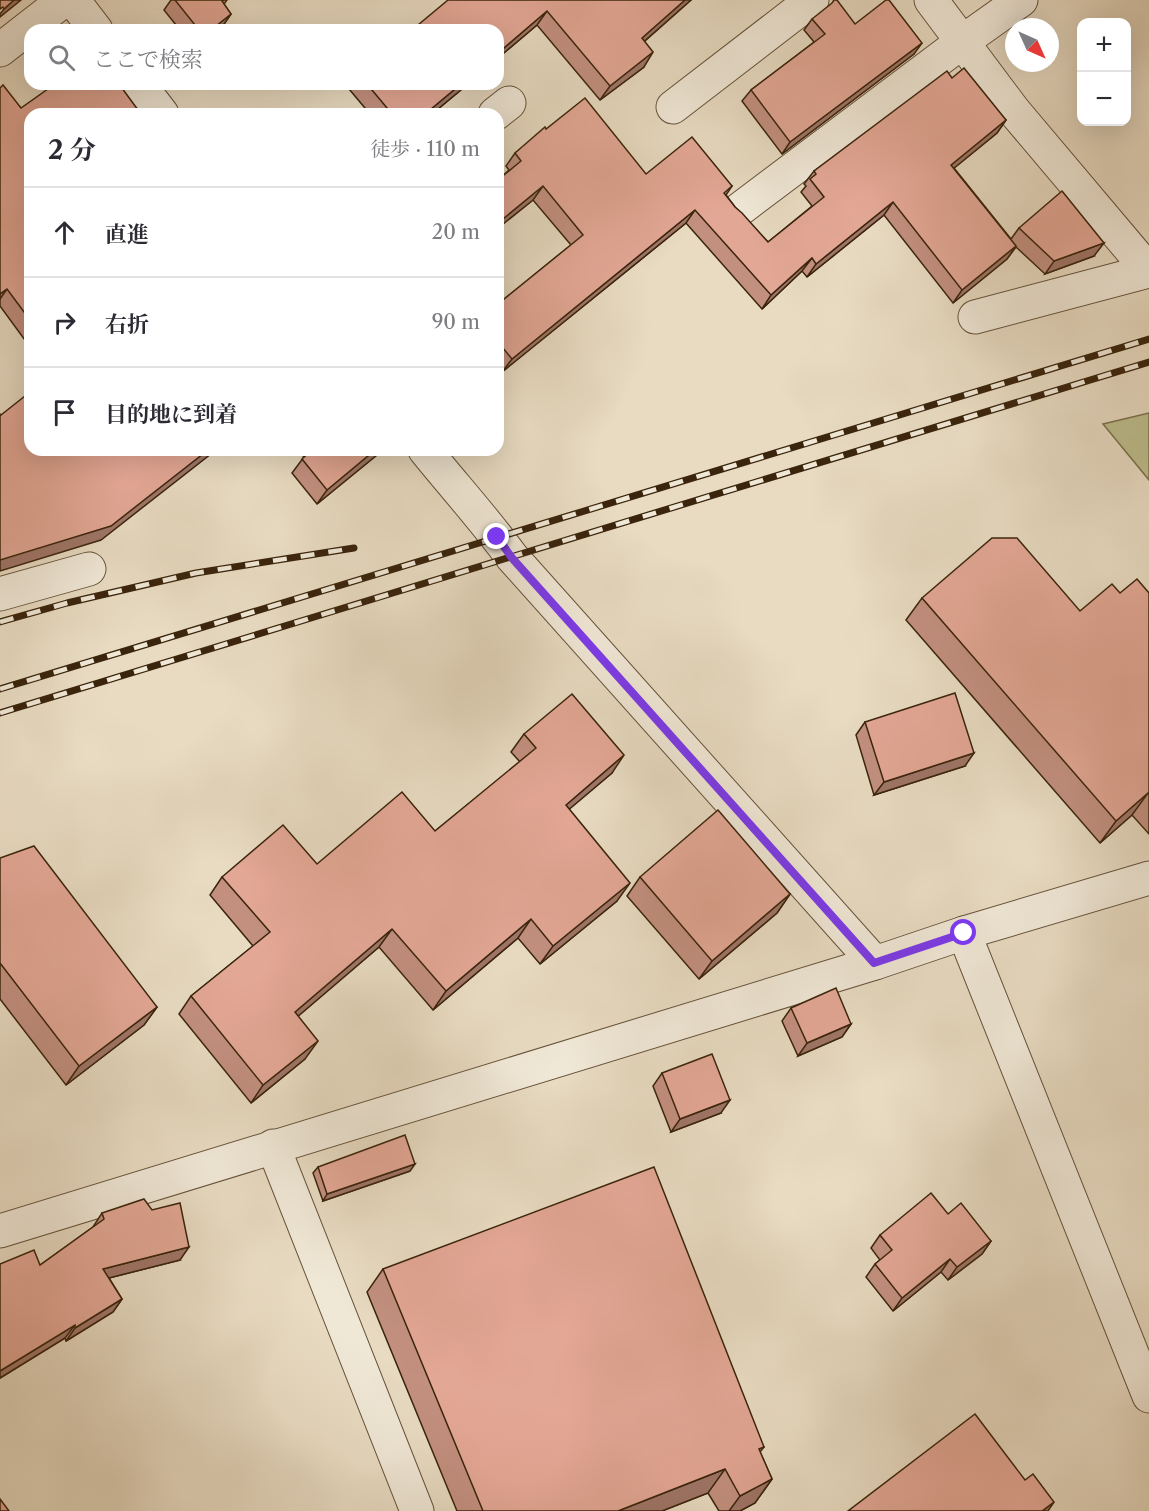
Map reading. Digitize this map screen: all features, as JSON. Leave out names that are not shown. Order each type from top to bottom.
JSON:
[{"type":"street","points":[[33,24],[64,0]]},
{"type":"street","points":[[73,0],[91,24]]},
{"type":"street","points":[[673,107],[812,0]]},
{"type":"street","points":[[931,0],[1014,111],[1149,271],[975,317]]},
{"type":"street","points":[[740,209],[1021,0]]},
{"type":"street","points":[[0,50],[24,31]]},
{"type":"street","points":[[144,90],[157,108]]},
{"type":"street","points":[[430,456],[512,558],[874,963]]},
{"type":"street","points":[[0,594],[90,569]]},
{"type":"street","points":[[0,1231],[1149,878]]},
{"type":"street","points":[[964,933],[1149,1396]]},
{"type":"street","points":[[273,1146],[417,1511]]},
{"type":"green space","points":[[1149,413],[1149,480],[1103,424]]},
{"type":"building","points":[[0,0],[14,0],[4,9],[3,7],[0,9]]},
{"type":"building","points":[[175,0],[224,0],[222,1],[231,14],[218,24],[194,24]]},
{"type":"building","points":[[448,0],[685,0],[642,38],[653,52],[610,86],[547,11],[504,48],[504,24],[419,24]]},
{"type":"building","points":[[834,0],[837,0],[855,24],[889,0],[922,43],[790,142],[751,90],[825,34],[812,19]]},
{"type":"building","points":[[964,68],[1006,120],[951,165],[1016,246],[962,290],[893,202],[816,264],[812,258],[771,295],[695,210],[512,359],[504,349],[504,299],[583,235],[543,186],[504,218],[504,175],[521,161],[515,153],[545,127],[546,129],[585,98],[646,174],[692,137],[732,186],[724,193],[768,242],[824,197],[810,179],[816,174],[814,171],[947,71],[952,78]]},
{"type":"building","points":[[3,85],[21,108],[46,90],[123,90],[137,108],[24,108],[24,312],[7,289],[0,294],[0,88]]},
{"type":"building","points":[[372,90],[454,90],[432,108],[387,108]]},
{"type":"building","points":[[1062,191],[1104,243],[1054,261],[1019,228]]},
{"type":"building","points":[[24,397],[24,456],[200,456],[111,526],[0,560],[1,415]]},
{"type":"building","points":[[305,456],[368,456],[327,490],[302,459]]},
{"type":"building","points":[[992,538],[1017,538],[1080,611],[1112,584],[1120,593],[1137,579],[1149,593],[1149,794],[1116,821],[922,598]]},
{"type":"building","points":[[955,693],[974,753],[884,782],[865,722]]},
{"type":"building","points":[[572,694],[624,755],[566,805],[630,883],[553,946],[531,919],[446,991],[392,929],[295,1012],[318,1041],[263,1085],[191,996],[270,932],[222,877],[283,825],[317,864],[402,792],[435,831],[536,748],[524,734]]},
{"type":"building","points":[[718,810],[790,894],[712,961],[640,877]]},
{"type":"building","points":[[34,846],[157,1007],[79,1066],[0,963],[0,858]]},
{"type":"building","points":[[836,988],[851,1024],[807,1043],[791,1008]]},
{"type":"building","points":[[712,1054],[730,1100],[680,1119],[662,1073]]},
{"type":"building","points":[[405,1135],[415,1164],[327,1194],[318,1167]]},
{"type":"building","points":[[654,1167],[764,1447],[759,1449],[772,1479],[740,1496],[725,1469],[618,1511],[483,1511],[383,1269]]},
{"type":"building","points":[[931,1193],[948,1214],[961,1203],[991,1241],[957,1267],[950,1259],[902,1298],[875,1264],[892,1250],[880,1235]]},
{"type":"building","points":[[144,1199],[152,1210],[180,1203],[189,1247],[103,1269],[122,1299],[0,1371],[0,1264],[34,1250],[40,1265],[104,1219],[102,1213]]},
{"type":"building","points":[[975,1414],[1025,1480],[1033,1474],[1054,1502],[1042,1511],[848,1511]]},
{"type":"building","points":[[0,1499],[9,1511],[0,1511]]},
{"type":"railway","points":[[0,689],[1149,339]]},
{"type":"railway","points":[[0,713],[1149,362]]},
{"type":"railway","points":[[0,622],[67,603],[196,573],[354,548]]},
{"type":"route","points":[[497,537],[512,558],[874,963],[964,933]]}]
